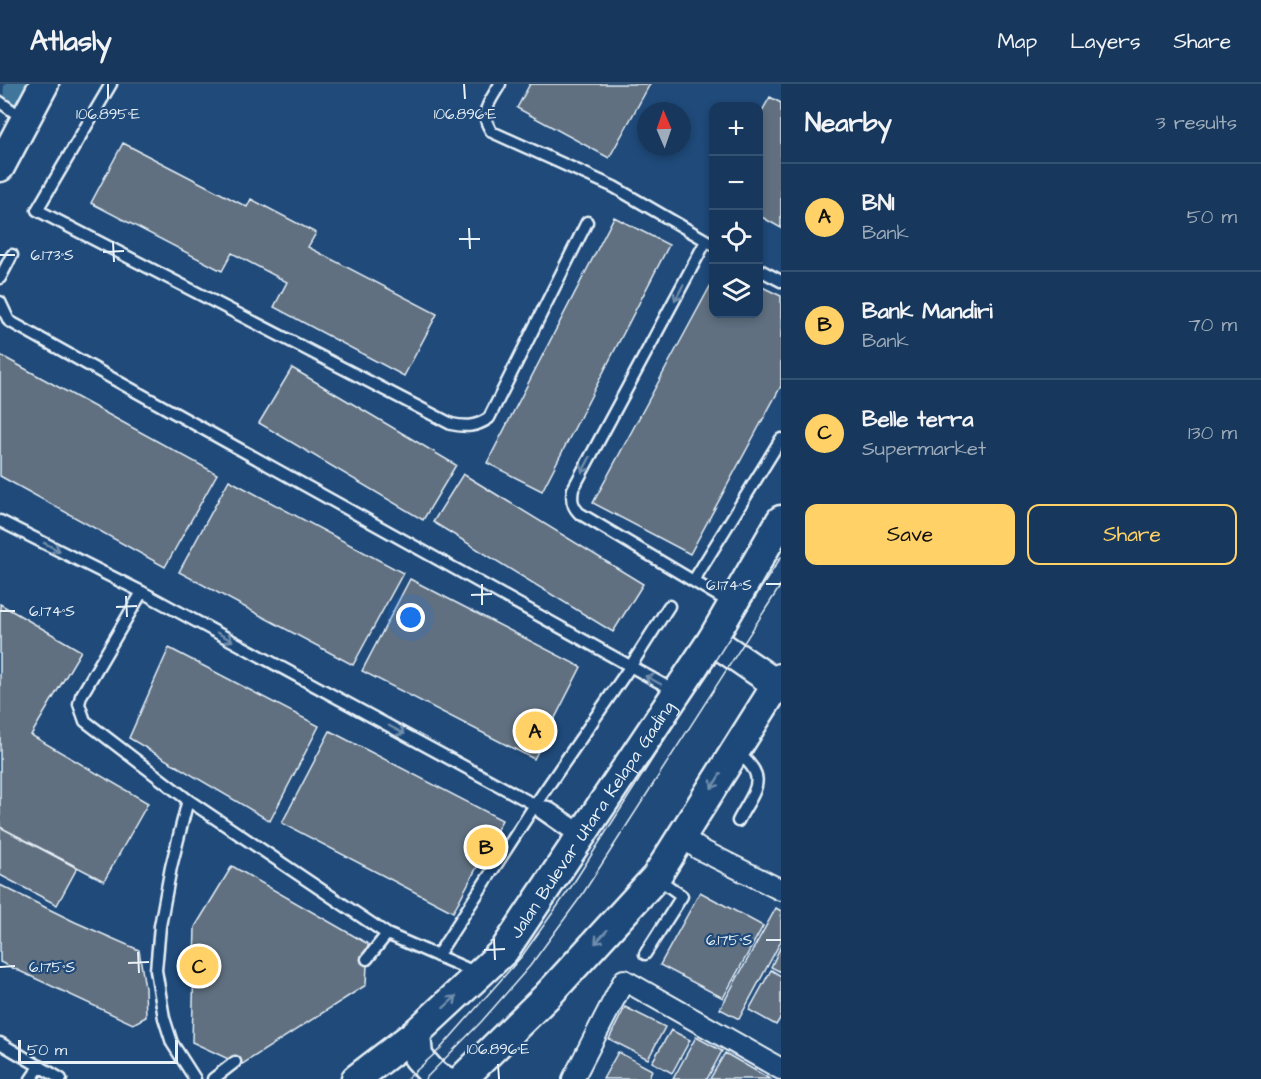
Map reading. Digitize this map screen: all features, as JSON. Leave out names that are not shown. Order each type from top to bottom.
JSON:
[{"type":"main road","points":[[3,154],[47,86]]},
{"type":"main road","name":"Jalan Bulevar Utara Kelapa Gading","points":[[356,1079],[416,1033],[504,951],[712,640],[781,520]]},
{"type":"main road","points":[[462,1079],[547,996],[656,877],[750,725],[777,677],[712,640]]},
{"type":"main road","points":[[416,1033],[418,1057],[436,1077],[442,1079]]},
{"type":"street","points":[[682,836],[699,849],[781,890]]},
{"type":"street","points":[[573,1079],[624,980],[781,1069]]},
{"type":"lane","points":[[111,84],[37,210],[451,424],[477,426],[489,418],[587,222]]},
{"type":"lane","points":[[500,84],[485,110],[485,122],[492,132],[614,187],[709,242]]},
{"type":"lane","points":[[0,102],[25,120]]},
{"type":"lane","points":[[709,245],[571,496],[575,509],[579,513],[733,604]]},
{"type":"lane","points":[[0,278],[12,255]]},
{"type":"lane","points":[[763,271],[781,280]]},
{"type":"lane","points":[[0,302],[4,321],[676,692]]},
{"type":"lane","points":[[694,580],[781,439]]},
{"type":"lane","points":[[0,521],[142,592],[535,805],[541,813],[582,836]]},
{"type":"lane","points":[[142,592],[81,696],[79,704],[85,721],[188,800],[387,934],[480,974]]},
{"type":"lane","points":[[437,956],[669,606]]},
{"type":"lane","points":[[735,751],[748,760],[755,769],[758,779],[738,821]]},
{"type":"lane","points":[[188,800],[171,867],[160,926],[156,970],[164,1018],[172,1043],[195,1079]]},
{"type":"lane","points":[[645,954],[682,896],[656,877]]},
{"type":"lane","points":[[367,959],[387,934]]},
{"type":"lane","points":[[0,1042],[61,1079]]},
{"type":"lane","points":[[213,1079],[235,1062]]},
{"type":"lane","points":[[31,1079],[40,1066]]},
{"type":"building","points":[[530,84],[650,84],[640,102],[637,102],[637,107],[609,158],[517,108]]},
{"type":"building","points":[[770,97],[781,103],[781,228],[763,218],[763,109]]},
{"type":"building","points":[[123,143],[247,207],[251,199],[316,233],[308,247],[437,314],[404,376],[274,307],[287,282],[232,253],[222,271],[91,203]]},
{"type":"building","points":[[614,217],[669,245],[542,491],[487,463]]},
{"type":"building","points":[[763,287],[781,296],[781,386],[690,554],[593,503],[709,288],[709,318],[763,318]]},
{"type":"building","points":[[0,355],[217,474],[165,567],[0,476]]},
{"type":"building","points":[[292,368],[456,465],[423,520],[259,423]]},
{"type":"building","points":[[463,474],[643,584],[613,632],[433,522]]},
{"type":"building","points":[[229,480],[403,573],[353,665],[179,572]]},
{"type":"building","points":[[410,579],[581,667],[534,759],[362,671]]},
{"type":"building","points":[[0,604],[81,651],[31,735],[148,803],[104,881],[0,827]]},
{"type":"building","points":[[169,648],[319,726],[270,821],[129,738]]},
{"type":"building","points":[[330,731],[502,820],[453,912],[282,823]]},
{"type":"building","points":[[0,827],[77,868],[57,905],[0,875]]},
{"type":"building","points":[[232,866],[368,944],[366,985],[241,1065],[192,1042],[195,927]]},
{"type":"building","points":[[0,885],[139,950],[145,988],[146,1017],[133,1024],[0,962]]},
{"type":"building","points":[[700,892],[763,926],[723,998],[660,965]]},
{"type":"building","points":[[776,908],[781,911],[781,941],[739,1019],[720,1009]]},
{"type":"building","points":[[781,946],[781,972],[771,967]]},
{"type":"building","points":[[771,970],[781,976],[781,1017],[776,1025],[749,1010]]},
{"type":"building","points":[[625,1007],[665,1027],[648,1059],[609,1039]]},
{"type":"building","points":[[671,1030],[690,1040],[672,1073],[652,1062]]},
{"type":"building","points":[[696,1037],[722,1051],[707,1079],[673,1079]]},
{"type":"building","points":[[618,1052],[652,1070],[648,1079],[603,1079]]},
{"type":"building","points":[[725,1053],[770,1079],[710,1079]]},
{"type":"waterway","points":[[23,91],[26,84]]},
{"type":"tram line","points":[[407,1079],[440,1049],[522,956],[571,887],[781,557]]},
{"type":"tram line","points":[[425,1079],[481,1022],[530,966],[582,895],[781,585]]},
{"type":"place","name":"BNI","points":[[535,731]]},
{"type":"place","name":"Bank Mandiri","points":[[486,847]]},
{"type":"place","name":"Belle terra","points":[[199,966]]}]
